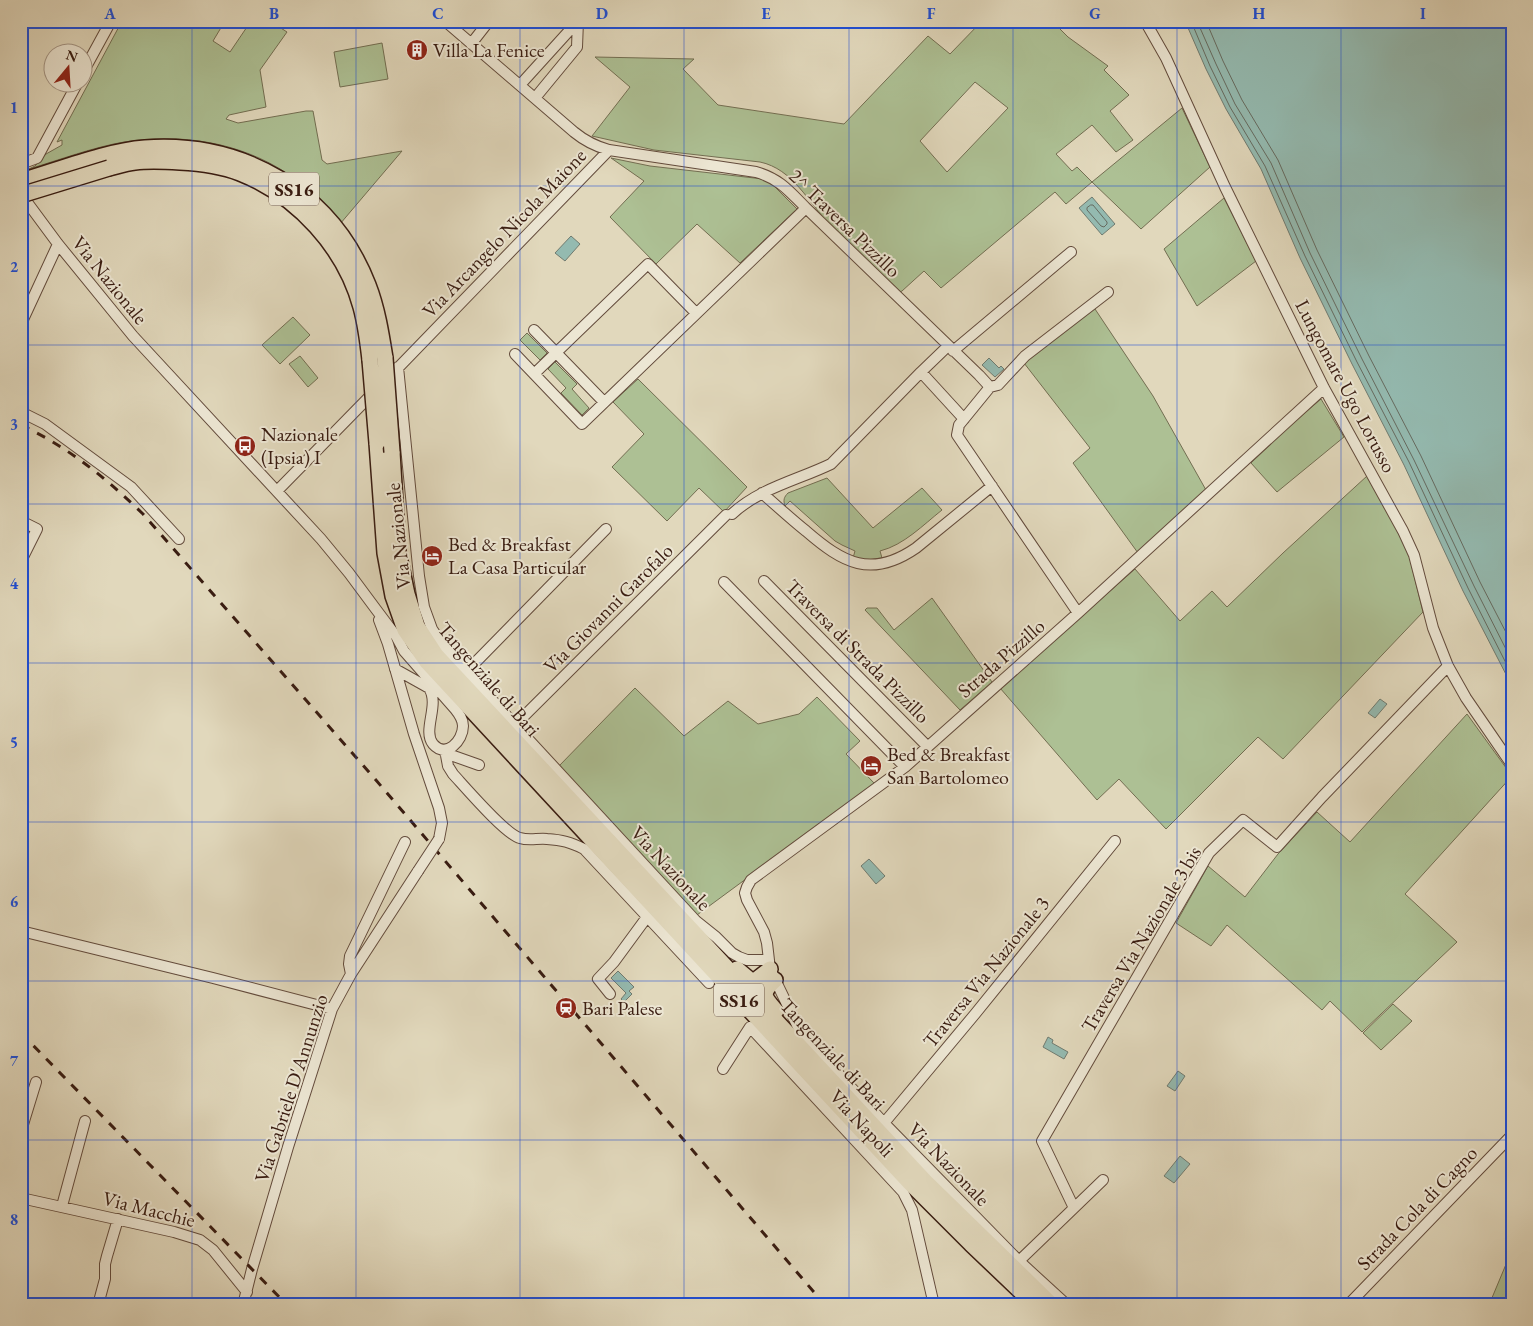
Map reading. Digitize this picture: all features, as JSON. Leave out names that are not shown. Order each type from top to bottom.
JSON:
[{"type":"highway","name":"Tangenziale di Bari","points":[[21,181],[107,162],[160,160],[190,162],[239,173],[262,183],[281,195],[317,227],[345,267],[361,307],[367,333],[377,359],[392,452],[398,552],[406,594],[417,626],[436,655],[925,1181],[1052,1305]]},
{"type":"highway","name":"Tangenziale di Bari","points":[[21,194],[107,162]]},
{"type":"highway","name":"Tangenziale di Bari","points":[[377,359],[378,443],[385,553],[393,596],[405,630],[427,662],[909,1182],[1035,1305]]},
{"type":"highway","points":[[685,923],[714,944],[750,980],[756,980],[771,970]]},
{"type":"highway","points":[[771,970],[765,993],[766,999],[779,1014],[784,1030]]},
{"type":"street","points":[[92,56],[111,21]]},
{"type":"street","name":"Via Arcangelo Nicola Maione","points":[[277,491],[609,150],[587,142],[445,21]]},
{"type":"street","points":[[471,44],[489,21]]},
{"type":"street","points":[[520,85],[578,21],[577,47],[535,98]]},
{"type":"street","name":"Lungomare Ugo Lorusso","points":[[1145,21],[1166,58],[1226,187],[1324,388],[1403,531],[1414,555],[1433,628],[1448,666],[1466,698],[1512,765]]},
{"type":"street","points":[[21,164],[37,158],[73,92]]},
{"type":"street","name":"2^ Traversa Pizzillo","points":[[609,150],[756,172],[770,176],[806,208],[990,387]]},
{"type":"street","name":"Via Nazionale","points":[[21,194],[58,244],[133,336],[338,559],[396,636],[404,651],[455,709],[462,719],[463,728],[457,744],[445,752]]},
{"type":"street","points":[[515,354],[582,424],[806,208]]},
{"type":"street","points":[[21,324],[58,244]]},
{"type":"street","points":[[964,419],[921,372],[1071,252]]},
{"type":"street","points":[[534,374],[648,264],[696,313]]},
{"type":"street","points":[[1078,613],[957,435],[959,425],[990,387],[998,385],[1025,356],[1108,292]]},
{"type":"street","points":[[534,330],[604,402]]},
{"type":"street","name":"Via Nazionale","points":[[398,367],[419,576],[424,607],[432,629],[445,650],[696,921],[716,937],[732,954],[771,970],[798,1027],[806,1038],[884,1123],[1019,1261],[1067,1305]]},
{"type":"street","name":"Via Giovanni Garofalo","points":[[515,725],[729,515],[746,502],[776,486],[831,464],[921,372]]},
{"type":"street","name":"Strada Pizzillo","points":[[771,970],[764,932],[745,894],[751,880],[905,766],[1078,613],[1324,388]]},
{"type":"street","points":[[21,412],[45,424],[131,487],[179,539]]},
{"type":"street","points":[[762,493],[825,548],[838,556],[851,562],[879,564],[892,562],[905,556],[992,486]]},
{"type":"street","points":[[21,521],[37,529],[21,562]]},
{"type":"street","points":[[466,672],[606,529]]},
{"type":"street","name":"Traversa di Strada Pizzillo","points":[[764,581],[928,746]]},
{"type":"street","points":[[724,582],[905,766]]},
{"type":"street","points":[[375,608],[406,710]]},
{"type":"street","points":[[390,654],[397,650],[404,651],[407,692],[406,710]]},
{"type":"street","name":"Traversa Via Nazionale 3 bis","points":[[1074,1208],[1042,1141],[1209,853],[1243,820],[1277,847],[1322,797],[1448,666]]},
{"type":"street","points":[[395,670],[429,688],[433,693],[434,702],[430,730],[430,738],[433,744],[445,752],[479,765]]},
{"type":"street","points":[[407,692],[420,684]]},
{"type":"street","name":"Via Gabriele D'Annunzio","points":[[243,1305],[252,1269],[332,1009],[351,974],[439,839],[442,823],[439,808],[406,710]]},
{"type":"street","points":[[445,752],[448,766],[453,774],[517,838],[570,842],[584,849],[709,983]]},
{"type":"street","name":"Traversa Via Nazionale 3","points":[[884,1123],[1115,841]]},
{"type":"street","points":[[351,974],[350,956],[405,842]]},
{"type":"street","points":[[610,994],[598,979],[614,962],[648,917]]},
{"type":"street","points":[[21,932],[332,1009]]},
{"type":"street","name":"Via Napoli","points":[[724,1069],[750,1027],[902,1192],[912,1210],[934,1305]]},
{"type":"street","points":[[21,1131],[36,1082]]},
{"type":"street","points":[[62,1206],[85,1121]]},
{"type":"street","name":"Strada Cola di Cagno","points":[[1348,1305],[1512,1135]]},
{"type":"street","points":[[1019,1261],[1103,1180]]},
{"type":"street","name":"Via Macchie","points":[[21,1198],[174,1232],[200,1240],[213,1250],[247,1292]]},
{"type":"street","points":[[98,1305],[106,1279],[105,1264],[118,1219]]},
{"type":"green space","points":[[122,21],[225,21],[213,41],[230,52],[251,21],[270,21],[287,32],[260,70],[266,107],[229,115],[226,119],[238,123],[313,111],[322,160],[327,164],[402,151],[340,224],[310,191],[288,174],[250,154],[230,147],[209,143],[167,139],[145,139],[124,142],[89,150],[29,169],[35,166],[46,154],[62,145],[62,140],[57,142],[84,92],[92,92],[92,77]]},
{"type":"green space","points":[[982,21],[1052,21],[1068,37],[1108,66],[1104,70],[1129,95],[1110,111],[1133,140],[1116,152],[1092,125],[1056,154],[1072,171],[1077,167],[1092,182],[1066,204],[1055,192],[941,288],[924,271],[898,293],[830,225],[799,187],[772,166],[760,162],[654,150],[592,136],[630,87],[595,57],[694,59],[683,69],[718,105],[844,124],[928,36],[950,54]],"holes":[[[975,82],[1008,108],[947,172],[920,141]]]},
{"type":"green space","points":[[382,43],[388,79],[340,87],[334,52]]},
{"type":"green space","points":[[1182,108],[1210,167],[1141,229],[1092,182]]},
{"type":"green space","points":[[611,158],[650,166],[763,179],[773,185],[797,209],[740,263],[697,224],[656,264],[610,217],[644,181]]},
{"type":"green space","points":[[1224,198],[1256,261],[1197,306],[1164,249]]},
{"type":"green space","points":[[1093,306],[1153,396],[1206,490],[1138,553],[1073,463],[1090,448],[1024,363]]},
{"type":"green space","points":[[293,317],[310,335],[280,364],[262,345]]},
{"type":"green space","points":[[527,333],[547,353],[540,360],[520,340]]},
{"type":"green space","points":[[300,356],[318,378],[308,387],[289,364]]},
{"type":"green space","points":[[555,362],[577,384],[572,389],[589,408],[582,415],[561,393],[566,388],[548,369]]},
{"type":"green space","points":[[638,379],[747,487],[724,512],[699,488],[667,521],[612,467],[644,434],[613,402]]},
{"type":"green space","points":[[1321,399],[1344,437],[1277,492],[1251,463]]},
{"type":"green space","points":[[1367,476],[1405,543],[1423,612],[1283,759],[1258,737],[1166,829],[1119,779],[1097,800],[1000,688],[1135,569],[1180,621],[1212,591],[1227,607]]},
{"type":"green space","points":[[827,478],[873,528],[922,488],[942,510],[905,539],[880,551],[882,558],[869,560],[853,558],[855,551],[835,541],[790,501],[785,506],[784,499],[788,493]]},
{"type":"green space","points":[[932,598],[992,682],[960,710],[865,610],[867,608],[877,608],[894,630]]},
{"type":"green space","points":[[635,688],[684,736],[728,701],[758,724],[799,714],[817,697],[860,741],[846,754],[875,784],[697,915],[559,766]]},
{"type":"green space","points":[[1467,714],[1512,776],[1405,894],[1457,942],[1362,1032],[1330,1001],[1322,1010],[1227,925],[1211,946],[1176,923],[1208,866],[1245,897],[1278,854],[1317,812],[1350,842]]},
{"type":"green space","points":[[1393,1004],[1412,1021],[1381,1050],[1363,1033]]},
{"type":"green space","points":[[1512,1250],[1512,1305],[1489,1305]]},
{"type":"water","points":[[1185,21],[1512,21],[1512,686],[1463,591],[1404,465],[1300,258],[1261,169],[1226,109]]},
{"type":"water","points":[[1092,197],[1115,224],[1102,235],[1079,208]]},
{"type":"water","points":[[571,236],[580,244],[565,261],[555,253]]},
{"type":"water","points":[[989,358],[999,368],[1001,366],[1004,369],[995,377],[982,365]]},
{"type":"water","points":[[1380,699],[1387,704],[1375,718],[1368,713]]},
{"type":"water","points":[[869,859],[885,876],[876,884],[861,866]]},
{"type":"water","points":[[618,971],[634,987],[629,991],[632,994],[624,1002],[621,999],[626,993],[611,978]]},
{"type":"water","points":[[1048,1037],[1053,1040],[1052,1043],[1068,1052],[1064,1059],[1043,1047]]},
{"type":"water","points":[[1178,1071],[1185,1076],[1175,1091],[1167,1086]]},
{"type":"water","points":[[1180,1156],[1190,1164],[1174,1183],[1164,1176]]},
{"type":"railway","points":[[21,425],[55,443],[86,464],[143,514],[375,779],[825,1305]]},
{"type":"railway","points":[[21,1033],[287,1305]]},
{"type":"place","name":"Villa La Fenice","points":[[417,50]]},
{"type":"place","name":"Nazionale (Ipsia) I","points":[[245,446]]},
{"type":"place","name":"Bed & Breakfast La Casa Particular","points":[[432,556]]},
{"type":"place","name":"Bed & Breakfast San Bartolomeo","points":[[871,766]]},
{"type":"place","name":"Bari Palese","points":[[566,1008]]}]
